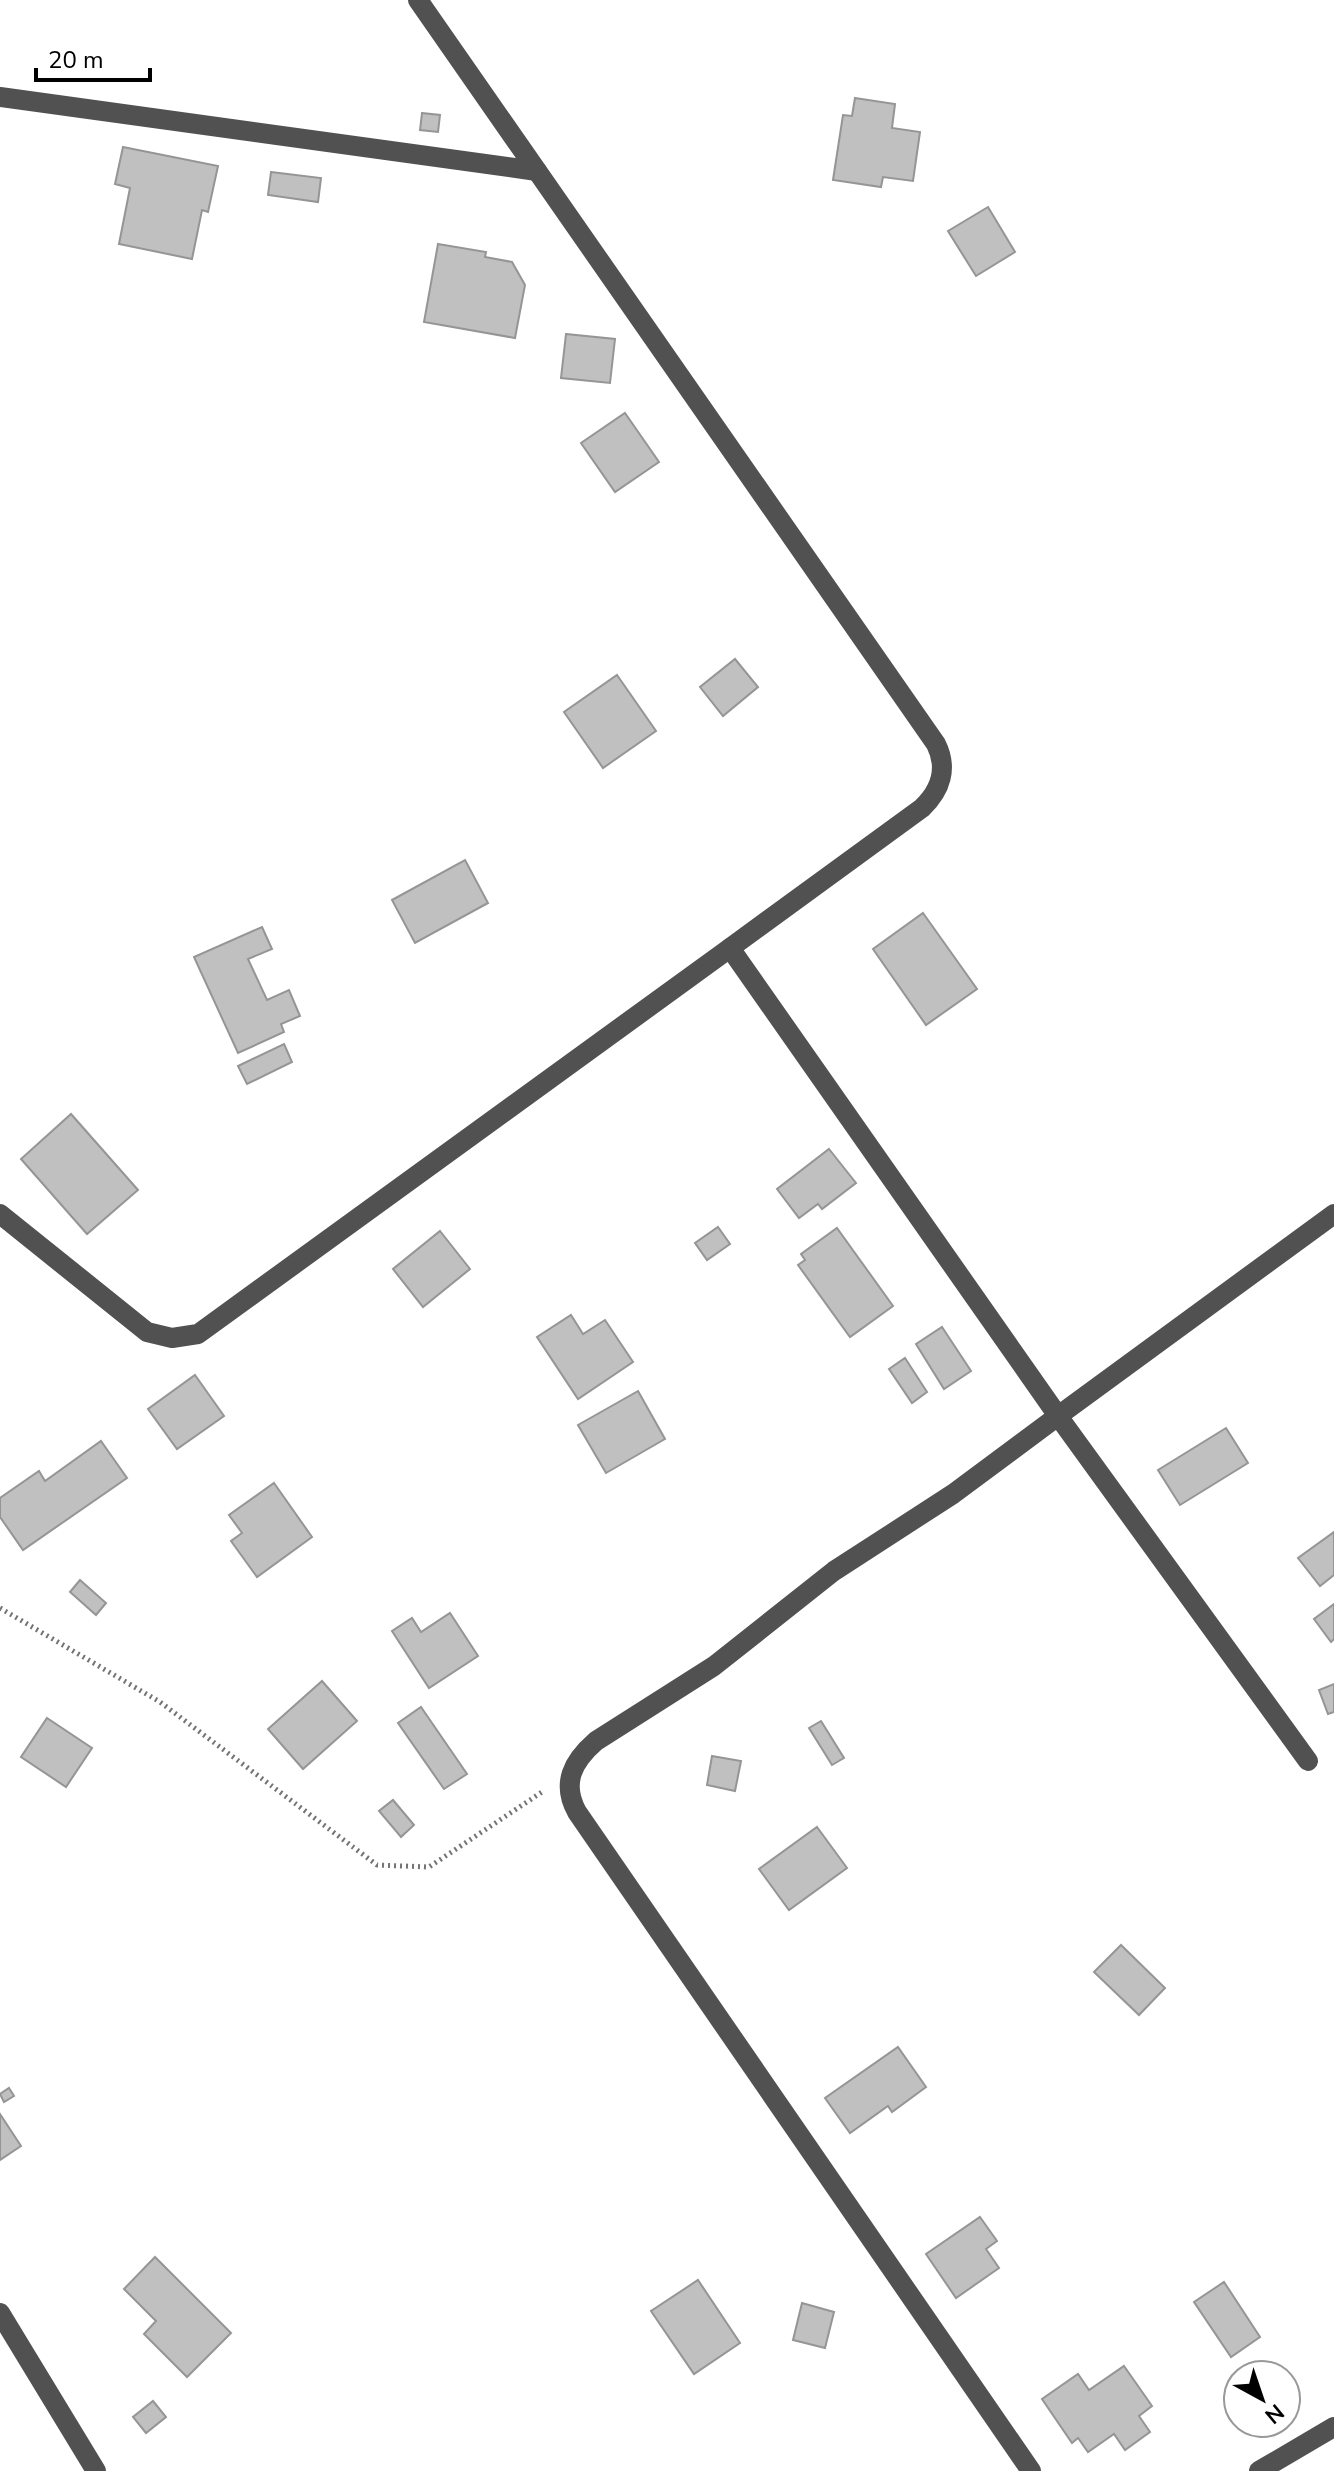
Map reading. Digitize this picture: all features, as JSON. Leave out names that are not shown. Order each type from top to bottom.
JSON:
[{"type":"street","points":[[0,1214],[147,1332],[172,1338],[198,1334],[922,808],[938,788],[943,764],[936,744],[418,0]]},
{"type":"street","points":[[0,97],[537,171]]},
{"type":"street","points":[[730,948],[1058,1416],[1308,1761]]},
{"type":"street","points":[[1031,2471],[577,1812],[570,1794],[570,1774],[580,1757],[596,1741],[714,1666],[834,1571],[963,1487],[1334,1214]]},
{"type":"street","points":[[0,2313],[96,2471]]},
{"type":"street","points":[[1259,2471],[1334,2427]]},
{"type":"path","points":[[0,1608],[160,1702],[377,1865],[429,1867],[570,1774]]},
{"type":"building","points":[[855,98],[895,104],[892,128],[920,132],[913,181],[883,177],[881,187],[833,180],[843,115],[852,116]]},
{"type":"building","points":[[422,113],[440,115],[438,132],[420,130]]},
{"type":"building","points":[[123,147],[218,166],[208,212],[202,210],[192,259],[119,244],[130,188],[115,184]]},
{"type":"building","points":[[271,172],[321,178],[318,202],[268,195]]},
{"type":"building","points":[[988,207],[1015,252],[976,276],[948,231]]},
{"type":"building","points":[[438,244],[486,252],[485,257],[512,262],[525,285],[515,338],[424,322]]},
{"type":"building","points":[[566,334],[615,339],[610,383],[561,378]]},
{"type":"building","points":[[625,413],[659,462],[615,492],[581,443]]},
{"type":"building","points":[[735,659],[758,687],[723,716],[700,687]]},
{"type":"building","points":[[617,675],[656,731],[603,768],[564,712]]},
{"type":"building","points":[[465,860],[488,903],[415,943],[392,900]]},
{"type":"building","points":[[923,913],[977,989],[926,1025],[873,949]]},
{"type":"building","points":[[262,927],[272,949],[248,959],[267,1000],[289,990],[300,1016],[281,1024],[284,1032],[238,1053],[194,957]]},
{"type":"building","points":[[284,1044],[292,1062],[247,1084],[238,1066]]},
{"type":"building","points":[[71,1114],[138,1190],[87,1234],[21,1159]]},
{"type":"building","points":[[829,1149],[856,1183],[822,1209],[818,1204],[799,1218],[777,1189]]},
{"type":"building","points":[[718,1227],[730,1244],[707,1260],[695,1243]]},
{"type":"building","points":[[837,1228],[893,1306],[850,1337],[798,1265],[805,1260],[801,1254]]},
{"type":"building","points":[[440,1231],[470,1269],[423,1307],[393,1269]]},
{"type":"building","points":[[571,1315],[583,1334],[605,1320],[633,1362],[578,1399],[537,1337]]},
{"type":"building","points":[[942,1327],[971,1371],[944,1389],[916,1344]]},
{"type":"building","points":[[905,1358],[927,1392],[912,1403],[889,1369]]},
{"type":"building","points":[[195,1375],[224,1416],[177,1449],[148,1409]]},
{"type":"building","points":[[638,1391],[665,1439],[606,1473],[578,1425]]},
{"type":"building","points":[[1226,1428],[1248,1463],[1180,1505],[1158,1470]]},
{"type":"building","points":[[101,1441],[127,1478],[23,1550],[0,1517],[0,1498],[39,1471],[45,1481]]},
{"type":"building","points":[[274,1483],[312,1537],[257,1577],[231,1541],[242,1533],[229,1515]]},
{"type":"building","points":[[1334,1532],[1334,1575],[1320,1586],[1298,1558]]},
{"type":"building","points":[[80,1580],[106,1603],[96,1615],[70,1592]]},
{"type":"building","points":[[1334,1604],[1334,1639],[1331,1642],[1314,1619]]},
{"type":"building","points":[[450,1613],[478,1656],[429,1688],[392,1631],[412,1618],[421,1632]]},
{"type":"building","points":[[322,1681],[357,1721],[303,1769],[268,1729]]},
{"type":"building","points":[[1334,1684],[1334,1712],[1328,1714],[1319,1690]]},
{"type":"building","points":[[421,1707],[467,1774],[444,1789],[398,1723]]},
{"type":"building","points":[[47,1718],[92,1748],[66,1787],[21,1757]]},
{"type":"building","points":[[821,1721],[844,1758],[832,1765],[809,1728]]},
{"type":"building","points":[[712,1756],[741,1761],[735,1791],[707,1785]]},
{"type":"building","points":[[393,1800],[414,1825],[401,1837],[379,1811]]},
{"type":"building","points":[[817,1827],[847,1868],[789,1910],[759,1869]]},
{"type":"building","points":[[1121,1945],[1165,1988],[1139,2015],[1094,1972]]},
{"type":"building","points":[[898,2047],[926,2087],[892,2112],[888,2106],[850,2133],[825,2098]]},
{"type":"building","points":[[9,2088],[14,2096],[4,2102],[0,2094]]},
{"type":"building","points":[[0,2114],[21,2146],[0,2160]]},
{"type":"building","points":[[980,2217],[997,2241],[986,2249],[999,2268],[956,2298],[926,2254]]},
{"type":"building","points":[[155,2257],[231,2333],[187,2377],[144,2334],[156,2321],[124,2289]]},
{"type":"building","points":[[698,2280],[740,2343],[694,2374],[651,2311]]},
{"type":"building","points":[[1224,2282],[1260,2337],[1231,2357],[1194,2302]]},
{"type":"building","points":[[802,2303],[834,2312],[825,2348],[793,2340]]},
{"type":"building","points":[[1124,2366],[1152,2406],[1139,2416],[1150,2432],[1125,2450],[1114,2434],[1088,2452],[1078,2438],[1072,2443],[1042,2399],[1078,2374],[1089,2390]]},
{"type":"building","points":[[153,2401],[166,2417],[146,2433],[133,2417]]}]
